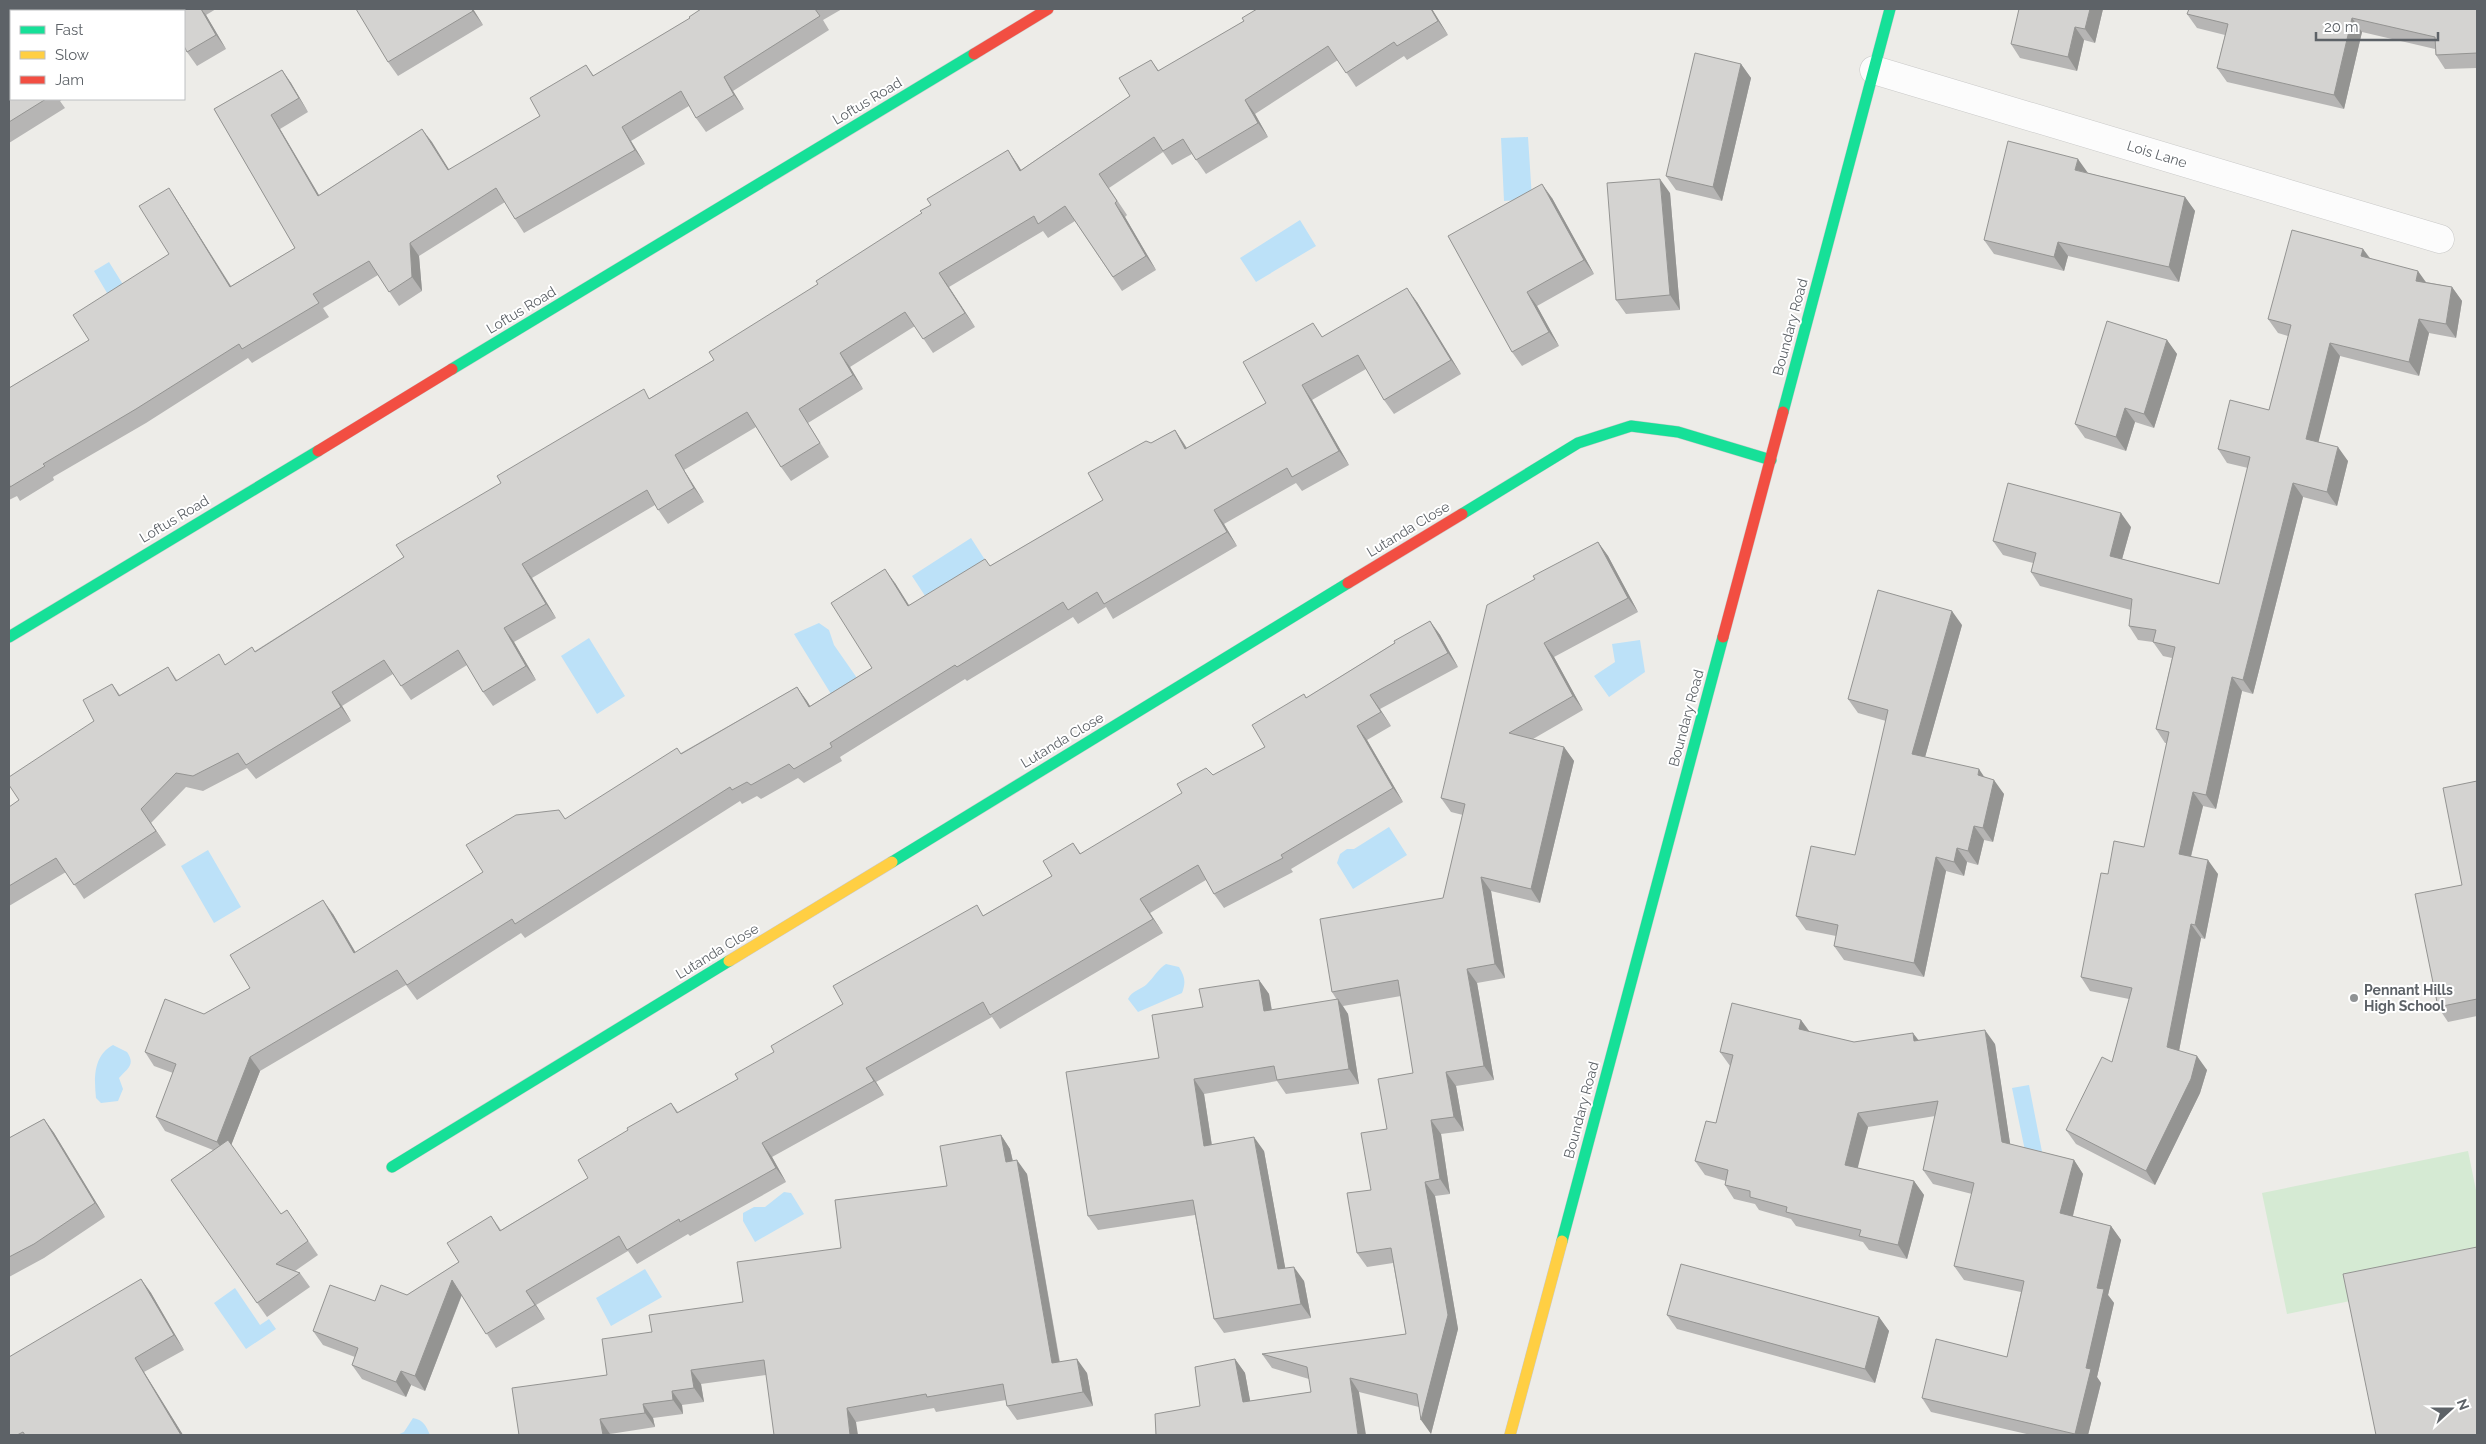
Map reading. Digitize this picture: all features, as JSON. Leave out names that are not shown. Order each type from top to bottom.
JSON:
[{"type":"street","name":"Loftus Road","points":[[9,637],[1048,9]]},
{"type":"street","name":"Boundary Road","points":[[1510,1435],[1890,9]]},
{"type":"street","name":"Lois Lane","points":[[1874,70],[2440,239]]},
{"type":"street","name":"Lutanda Close","points":[[392,1167],[1578,443],[1630,426],[1678,432],[1771,460]]},
{"type":"green space","points":[[2468,1151],[2477,1195],[2477,1264],[2355,1300],[2287,1314],[2262,1193]]},
{"type":"water","points":[[1528,137],[1532,199],[1504,201],[1501,138]]},
{"type":"water","points":[[1300,220],[1316,246],[1256,282],[1240,258]]},
{"type":"water","points":[[109,262],[127,291],[120,315],[94,271]]},
{"type":"water","points":[[971,538],[989,566],[931,605],[912,576]]},
{"type":"water","points":[[819,623],[829,630],[834,645],[857,678],[831,694],[794,634]]},
{"type":"water","points":[[589,638],[625,696],[597,714],[561,656]]},
{"type":"water","points":[[1640,640],[1645,672],[1609,697],[1594,676],[1615,662],[1612,644]]},
{"type":"water","points":[[1389,827],[1407,855],[1353,889],[1337,863],[1340,854],[1347,849],[1354,849]]},
{"type":"water","points":[[208,850],[241,907],[214,923],[181,866]]},
{"type":"water","points":[[1166,964],[1179,967],[1184,977],[1182,993],[1138,1012],[1128,999],[1134,992],[1147,984]]},
{"type":"water","points":[[113,1045],[127,1052],[130,1056],[131,1064],[119,1078],[123,1089],[118,1101],[101,1103],[96,1098],[96,1068],[102,1055]]},
{"type":"water","points":[[2029,1085],[2044,1162],[2028,1165],[2012,1088]]},
{"type":"water","points":[[784,1192],[791,1193],[804,1214],[755,1242],[743,1221],[743,1213],[754,1207],[765,1207]]},
{"type":"water","points":[[645,1269],[662,1297],[611,1326],[596,1298]]},
{"type":"water","points":[[235,1288],[260,1325],[269,1319],[276,1329],[246,1349],[214,1303]]},
{"type":"water","points":[[413,1418],[426,1426],[430,1435],[397,1435],[404,1432]]},
{"type":"building","points":[[9,9],[201,9],[216,35],[187,52],[185,48],[185,10],[10,10],[10,100],[44,100],[9,122]]},
{"type":"building","points":[[356,9],[471,9],[473,11],[388,62]]},
{"type":"building","points":[[701,9],[815,9],[820,16],[724,77],[734,95],[696,118],[681,91],[622,127],[635,150],[515,219],[496,188],[410,243],[412,277],[389,292],[369,261],[313,294],[319,303],[242,349],[239,344],[136,409],[43,464],[45,466],[10,487],[9,388],[89,340],[73,315],[169,254],[139,206],[169,188],[230,287],[295,248],[214,109],[282,70],[299,98],[271,115],[318,196],[422,129],[448,170],[540,116],[530,98],[586,65],[593,76],[690,18]]},
{"type":"building","points":[[1257,9],[1431,9],[1438,21],[1397,46],[1394,42],[1346,73],[1328,46],[1245,100],[1258,123],[1196,160],[1183,139],[1163,151],[1154,137],[1099,174],[1117,201],[1115,203],[1146,256],[1113,277],[1065,206],[1038,224],[1034,216],[939,273],[965,313],[923,339],[905,312],[840,353],[853,375],[799,409],[820,443],[781,467],[747,412],[675,455],[694,488],[658,510],[647,490],[522,564],[546,604],[504,628],[526,666],[483,692],[458,650],[401,686],[384,660],[332,692],[341,707],[246,765],[238,753],[193,776],[176,773],[141,809],[156,831],[74,885],[56,858],[9,886],[9,807],[19,800],[9,785],[9,777],[94,721],[83,700],[112,684],[119,696],[168,667],[176,681],[219,654],[225,665],[252,647],[255,652],[404,557],[396,545],[501,483],[497,476],[644,389],[649,399],[714,360],[709,352],[818,284],[816,281],[922,213],[920,211],[931,205],[927,199],[1008,150],[1020,171],[1130,96],[1119,78],[1151,60],[1158,71],[1244,21],[1242,18]]},
{"type":"building","points":[[2019,9],[2090,9],[2085,29],[2075,27],[2068,57],[2011,44]]},
{"type":"building","points":[[2189,9],[2477,9],[2477,53],[2436,55],[2435,37],[2352,18],[2334,95],[2217,68],[2228,24],[2187,14]]},
{"type":"building","points":[[1695,53],[1741,64],[1713,187],[1666,176]]},
{"type":"building","points":[[2008,141],[2078,159],[2075,170],[2185,197],[2169,267],[2058,242],[2054,257],[1984,240]]},
{"type":"building","points":[[1660,179],[1670,295],[1616,300],[1607,183]]},
{"type":"building","points":[[1542,184],[1584,260],[1527,292],[1549,332],[1512,352],[1448,236]]},
{"type":"building","points":[[2292,230],[2363,249],[2361,256],[2418,271],[2416,281],[2452,287],[2446,324],[2419,319],[2409,362],[2330,343],[2306,439],[2338,447],[2327,492],[2293,483],[2243,680],[2232,677],[2206,795],[2193,792],[2179,854],[2208,860],[2195,925],[2191,924],[2167,1047],[2197,1056],[2191,1079],[2146,1171],[2066,1130],[2102,1057],[2112,1062],[2132,988],[2081,977],[2101,873],[2108,874],[2114,841],[2144,847],[2169,732],[2156,729],[2175,647],[2153,642],[2156,630],[2129,626],[2132,599],[2031,572],[2036,553],[1993,541],[2008,483],[2121,513],[2110,556],[2219,584],[2250,457],[2218,449],[2230,400],[2269,410],[2291,325],[2268,319]]},
{"type":"building","points":[[1407,288],[1451,360],[1384,400],[1358,355],[1302,385],[1339,451],[1292,477],[1287,468],[1214,510],[1227,532],[1104,604],[1097,592],[1068,610],[1063,602],[957,667],[955,665],[830,743],[832,747],[794,769],[789,764],[751,785],[747,782],[732,790],[730,787],[515,924],[512,919],[407,985],[397,970],[250,1057],[217,1142],[156,1117],[176,1064],[145,1052],[165,999],[204,1014],[250,988],[230,955],[323,900],[354,953],[483,872],[466,845],[516,815],[559,810],[565,819],[677,748],[681,754],[797,687],[809,707],[872,668],[831,603],[885,569],[908,606],[985,559],[990,566],[1103,500],[1088,473],[1146,441],[1151,443],[1175,430],[1185,449],[1266,403],[1243,362],[1313,323],[1322,337]]},
{"type":"building","points":[[2107,321],[2167,340],[2144,414],[2125,408],[2116,437],[2075,424]]},
{"type":"building","points":[[1598,542],[1628,598],[1544,643],[1573,696],[1509,733],[1564,747],[1531,889],[1481,877],[1495,964],[1467,969],[1484,1066],[1446,1072],[1454,1117],[1431,1120],[1440,1179],[1425,1182],[1448,1315],[1421,1420],[1417,1394],[1350,1378],[1358,1435],[1156,1435],[1155,1414],[1200,1406],[1195,1367],[1235,1359],[1243,1402],[1311,1392],[1307,1367],[1262,1354],[1406,1334],[1391,1248],[1357,1253],[1347,1193],[1371,1190],[1361,1133],[1387,1129],[1378,1079],[1413,1073],[1398,980],[1332,992],[1320,919],[1443,898],[1465,804],[1441,798],[1487,605],[1535,579],[1533,576]]},
{"type":"building","points":[[1878,590],[1952,611],[1912,754],[1979,769],[1978,775],[1994,780],[1983,828],[1974,826],[1968,851],[1957,848],[1954,862],[1936,857],[1914,963],[1834,946],[1838,925],[1796,916],[1811,846],[1855,855],[1888,710],[1848,699]]},
{"type":"building","points":[[1430,621],[1448,653],[1370,695],[1381,712],[1357,726],[1393,788],[1281,855],[1283,858],[1214,894],[1198,865],[1140,899],[1153,919],[990,1015],[983,1002],[866,1068],[874,1081],[762,1143],[776,1168],[680,1222],[679,1219],[627,1250],[619,1236],[526,1291],[535,1305],[486,1334],[452,1280],[415,1376],[401,1371],[396,1382],[352,1365],[358,1348],[313,1331],[330,1285],[375,1301],[381,1285],[407,1295],[459,1262],[447,1243],[491,1216],[500,1231],[588,1178],[578,1160],[628,1130],[627,1128],[671,1103],[677,1113],[738,1079],[735,1074],[774,1052],[771,1046],[843,1004],[833,986],[977,905],[983,916],[1052,876],[1043,861],[1073,843],[1080,854],[1182,793],[1177,784],[1206,768],[1213,775],[1265,747],[1252,725],[1304,694],[1306,698],[1395,643],[1394,641]]},
{"type":"building","points":[[2477,781],[2477,999],[2438,1007],[2415,894],[2462,885],[2443,788]]},
{"type":"building","points":[[1259,980],[1264,1011],[1338,999],[1349,1069],[1277,1080],[1274,1066],[1194,1079],[1204,1146],[1254,1137],[1278,1269],[1294,1267],[1301,1304],[1214,1319],[1193,1200],[1088,1216],[1066,1072],[1159,1058],[1152,1015],[1203,1007],[1199,989]]},
{"type":"building","points":[[1732,1003],[1801,1020],[1799,1029],[1854,1042],[1913,1033],[1914,1041],[1985,1030],[2002,1142],[2074,1160],[2060,1213],[2111,1226],[2097,1288],[2104,1289],[2086,1368],[2091,1369],[2075,1434],[1922,1398],[1936,1339],[2007,1357],[2024,1281],[1954,1266],[1974,1183],[1923,1170],[1938,1101],[1858,1113],[1845,1165],[1914,1181],[1898,1245],[1859,1236],[1861,1230],[1786,1212],[1787,1207],[1750,1197],[1750,1191],[1725,1185],[1728,1170],[1695,1161],[1706,1121],[1716,1123],[1733,1055],[1720,1052]]},
{"type":"building","points":[[44,1119],[95,1203],[34,1244],[9,1257],[9,1138]]},
{"type":"building","points":[[1001,1135],[1006,1162],[1017,1160],[1052,1363],[1077,1359],[1083,1392],[1007,1406],[1003,1384],[927,1397],[926,1394],[847,1408],[850,1435],[774,1435],[764,1360],[691,1370],[694,1388],[672,1391],[673,1400],[643,1404],[645,1413],[600,1419],[603,1435],[519,1435],[512,1388],[607,1375],[602,1339],[652,1332],[649,1315],[743,1302],[737,1262],[841,1248],[835,1200],[947,1186],[940,1146]]},
{"type":"building","points":[[228,1140],[281,1214],[287,1210],[308,1241],[276,1264],[300,1273],[257,1303],[171,1180]]},
{"type":"building","points":[[2477,1247],[2477,1435],[2376,1435],[2343,1274]]},
{"type":"building","points":[[1681,1264],[1879,1317],[1865,1369],[1667,1315]]},
{"type":"building","points":[[141,1279],[174,1335],[135,1358],[181,1435],[25,1435],[23,1432],[17,1435],[9,1435],[9,1357]]},
{"type":"traffic: fast","points":[[1783,412],[1890,9]]},
{"type":"traffic: fast","points":[[452,369],[974,54]]},
{"type":"traffic: fast","points":[[1462,514],[1578,443],[1631,426],[1678,432],[1771,460]]},
{"type":"traffic: fast","points":[[9,637],[318,451]]},
{"type":"traffic: fast","points":[[892,862],[1348,583]]},
{"type":"traffic: fast","points":[[1562,1241],[1723,637]]},
{"type":"traffic: fast","points":[[392,1167],[729,961]]},
{"type":"traffic: slow","points":[[729,961],[892,862]]},
{"type":"traffic: slow","points":[[1510,1435],[1562,1241]]},
{"type":"traffic: jam","points":[[974,54],[1048,9]]},
{"type":"traffic: jam","points":[[318,451],[452,369]]},
{"type":"traffic: jam","points":[[1723,637],[1783,412]]},
{"type":"traffic: jam","points":[[1348,583],[1462,514]]},
{"type":"place","name":"Pennant Hills High School","points":[[2354,998]]}]
